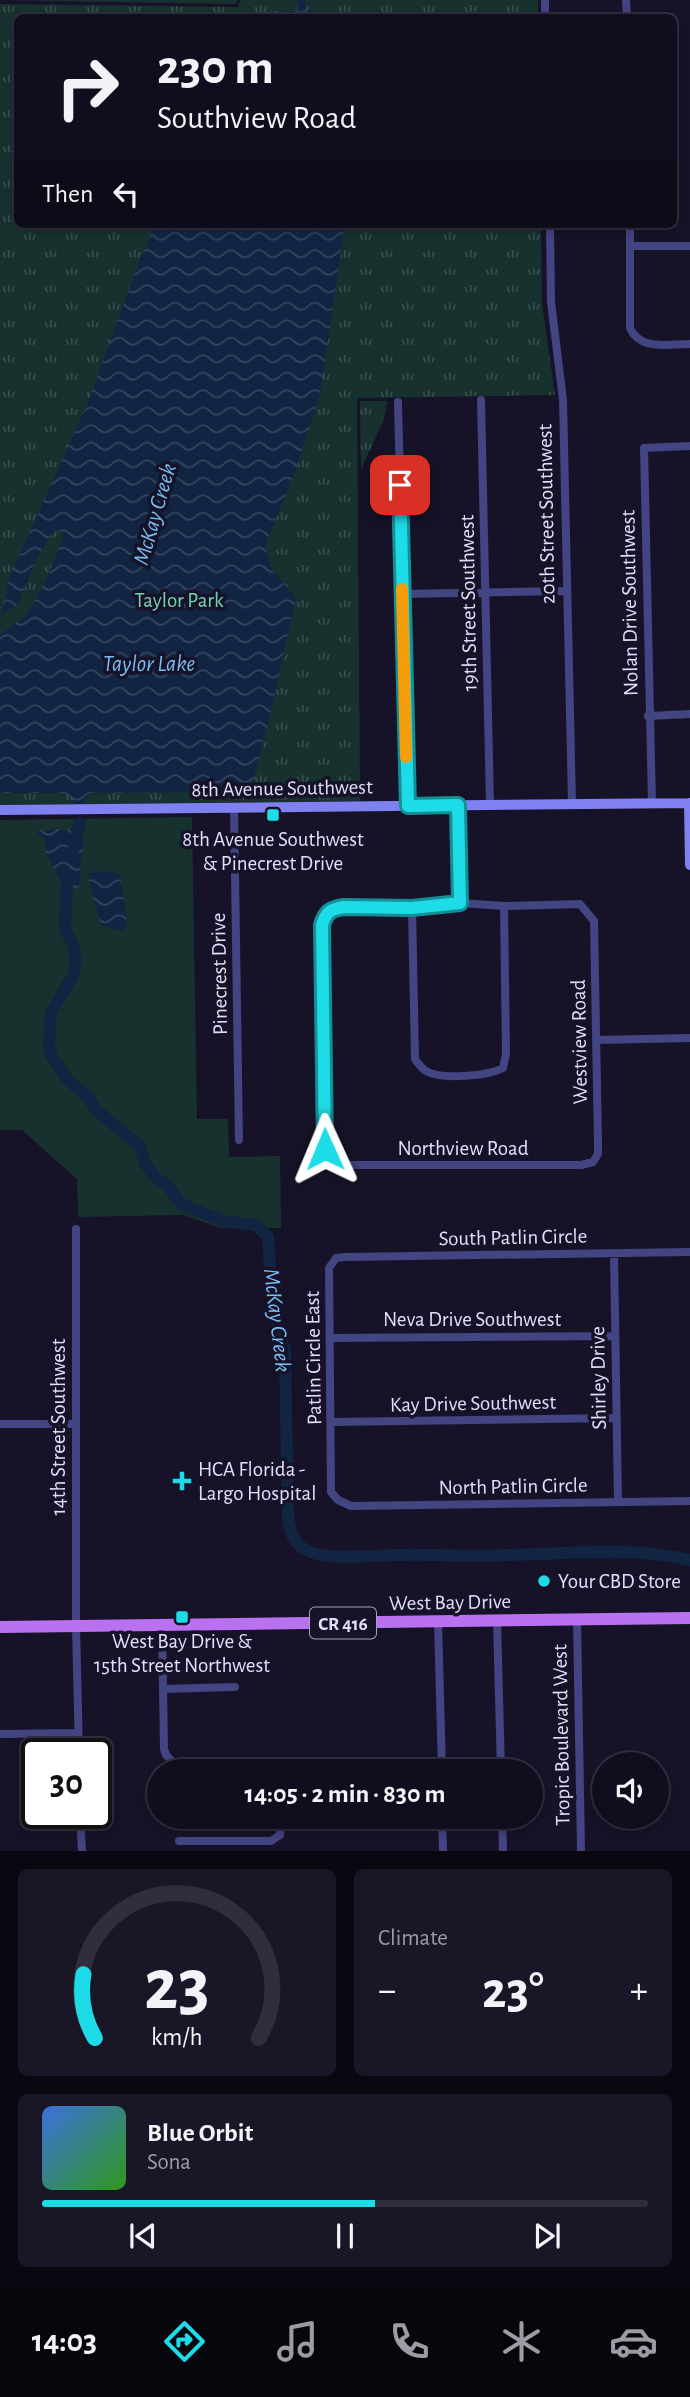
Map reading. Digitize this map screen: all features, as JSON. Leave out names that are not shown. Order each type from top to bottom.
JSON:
[{"type":"main road","name":"West Bay Drive","points":[[0,1627],[690,1618]]},
{"type":"street","name":"20th Street Southwest","points":[[550,228],[551,302],[563,400],[572,804]]},
{"type":"street","points":[[630,228],[630,328],[639,342],[690,344]]},
{"type":"street","points":[[630,246],[690,246]]},
{"type":"street","name":"19th Street Southwest","points":[[481,400],[490,805]]},
{"type":"street","points":[[398,402],[408,806]]},
{"type":"street","name":"Nolan Drive Southwest","points":[[652,803],[644,448],[690,446]]},
{"type":"street","points":[[402,594],[566,590]]},
{"type":"street","points":[[649,716],[690,714]]},
{"type":"street","points":[[690,803],[690,865]]},
{"type":"street","name":"8th Avenue Southwest","points":[[0,810],[690,803]]},
{"type":"street","points":[[458,805],[460,903]]},
{"type":"street","name":"Pinecrest Drive","points":[[234,807],[239,1140]]},
{"type":"street","points":[[460,903],[504,906],[506,1054],[503,1068],[494,1073],[435,1075],[424,1070],[415,1059],[412,908],[460,903]]},
{"type":"street","name":"Westview Road","points":[[504,906],[580,904],[594,921],[598,1154],[593,1162]]},
{"type":"street","name":"Northview Road","points":[[412,908],[333,909],[326,913],[322,925],[325,1149],[333,1163],[355,1166],[581,1165],[593,1162]]},
{"type":"street","points":[[597,1040],[690,1038]]},
{"type":"street","name":"14th Street Southwest","points":[[75,1229],[78,1738]]},
{"type":"street","name":"South Patlin Circle","points":[[336,1258],[690,1252]]},
{"type":"street","name":"Shirley Drive","points":[[614,1253],[618,1502]]},
{"type":"street","name":"Patlin Circle East","points":[[336,1258],[329,1268],[331,1492],[338,1500]]},
{"type":"street","name":"Neva Drive Southwest","points":[[330,1338],[615,1336]]},
{"type":"street","name":"Kay Drive Southwest","points":[[331,1422],[616,1419]]},
{"type":"street","points":[[0,1424],[76,1424]]},
{"type":"street","name":"North Patlin Circle","points":[[338,1500],[351,1506],[690,1501]]},
{"type":"street","name":"Tropic Boulevard West","points":[[577,1619],[580,1851]]},
{"type":"street","points":[[438,1621],[442,1759]]},
{"type":"street","points":[[497,1621],[501,1759]]},
{"type":"street","points":[[162,1625],[166,1755],[170,1759]]},
{"type":"street","points":[[164,1689],[235,1687]]},
{"type":"street","points":[[0,1734],[78,1732]]},
{"type":"street","points":[[81,1829],[82,1851]]},
{"type":"street","points":[[179,1841],[271,1841],[280,1835],[281,1829]]},
{"type":"street","points":[[442,1829],[443,1851]]},
{"type":"street","points":[[502,1829],[503,1851]]},
{"type":"green space","points":[[0,0],[237,0],[236,4]]},
{"type":"green space","name":"Taylor Park","points":[[240,0],[538,0],[538,14],[14,14],[14,228],[541,228],[542,304],[555,395],[357,398],[360,801],[0,805],[0,4],[238,7]]},
{"type":"green space","points":[[360,401],[387,401],[384,419],[361,470]]},
{"type":"green space","points":[[192,817],[197,1119],[228,1119],[229,1157],[280,1156],[281,1228],[221,1228],[183,1215],[78,1217],[77,1179],[22,1130],[0,1130],[0,820]]},
{"type":"water","points":[[298,0],[305,0],[305,8],[310,12],[379,14],[261,14],[298,9]]},
{"type":"water","name":"Taylor Lake","points":[[155,228],[344,228],[320,395],[295,472],[265,546],[271,568],[296,598],[253,781],[243,789],[214,792],[89,793],[83,805],[76,805],[71,797],[64,793],[0,793],[0,635],[27,615],[46,580],[64,535],[55,529],[38,556],[18,604],[1,615],[10,576],[86,407],[141,257]]},
{"type":"water","points":[[73,829],[84,842],[80,886],[67,894],[45,851],[45,840],[35,831]]},
{"type":"water","points":[[108,870],[120,875],[127,924],[122,931],[103,926],[100,922],[89,882],[89,873]]},
{"type":"waterway","name":"McKay Creek","points":[[73,850],[80,823]]},
{"type":"waterway","name":"McKay Creek","points":[[67,880],[65,929],[74,947],[76,963],[74,974],[51,1012],[51,1055],[67,1079],[88,1097],[97,1111],[140,1146],[145,1163],[156,1178],[168,1186],[181,1204],[223,1221],[256,1225],[268,1237],[272,1300],[285,1352],[288,1517],[291,1533],[297,1543],[309,1551],[332,1556],[494,1556],[622,1552],[690,1560]]},
{"type":"slow traffic","points":[[402,589],[406,757]]},
{"type":"place","name":"8th Avenue Southwest & Pinecrest Drive","points":[[273,815]]},
{"type":"place","name":"HCA Florida - Largo Hospital","points":[[182,1481]]},
{"type":"place","name":"Your CBD Store","points":[[544,1581]]},
{"type":"place","name":"West Bay Drive & 15th Street Northwest","points":[[182,1617]]},
{"type":"route","points":[[325,1149],[322,925],[326,913],[344,907],[412,908],[460,903],[458,805],[408,806],[400,485]]}]
